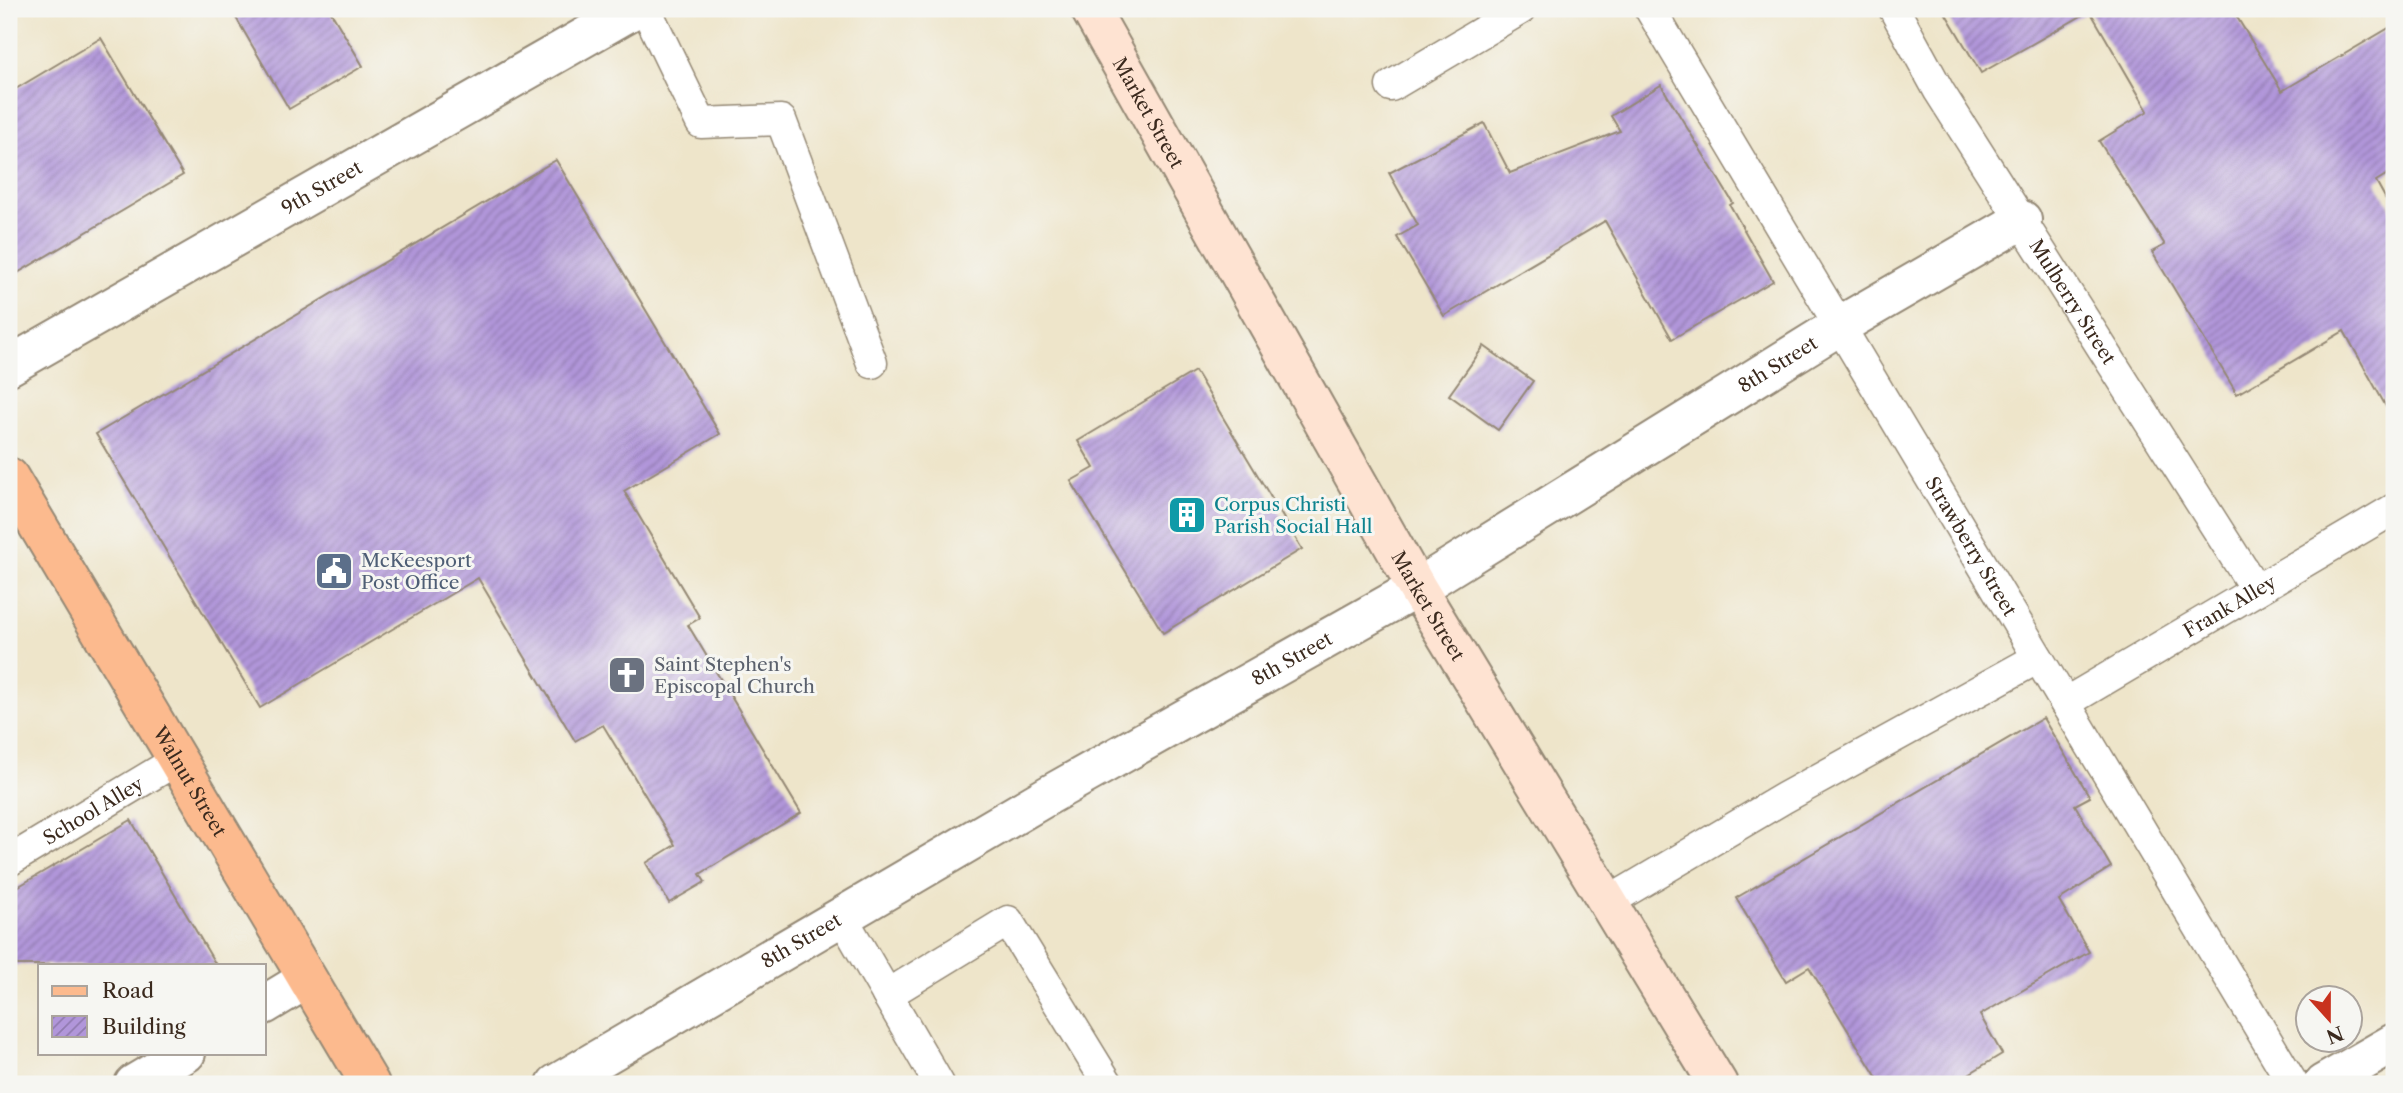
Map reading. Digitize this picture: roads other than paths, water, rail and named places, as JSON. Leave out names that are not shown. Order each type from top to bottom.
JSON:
[{"type":"main road","name":"Market Street","points":[[1090,9],[1417,588],[1718,1084]]},
{"type":"main road","name":"Walnut Street","points":[[9,477],[370,1084]]},
{"type":"street","name":"9th Street","points":[[9,366],[634,9]]},
{"type":"street","name":"8th Street","points":[[556,1084],[1060,789],[1417,588],[1839,326],[2022,220]]},
{"type":"street","points":[[266,1004],[307,979]]},
{"type":"street","points":[[2322,1084],[2394,1042]]},
{"type":"street","points":[[134,1084],[184,1054]]},
{"type":"lane","points":[[646,9],[701,122],[780,120],[872,363]]},
{"type":"lane","points":[[1391,86],[1521,9]]},
{"type":"lane","name":"Strawberry Street","points":[[1650,9],[2293,1084]]},
{"type":"lane","name":"Mulberry Street","points":[[1894,9],[1939,91],[2256,590]]},
{"type":"lane","name":"Frank Alley","points":[[2065,703],[2394,509]]},
{"type":"lane","points":[[1608,902],[1784,798],[2038,658]]},
{"type":"lane","name":"School Alley","points":[[9,861],[177,760]]},
{"type":"lane","points":[[842,917],[939,1084]]},
{"type":"lane","points":[[887,995],[1008,921],[1108,1084]]},
{"type":"place","name":"Corpus Christi Parish Social Hall","points":[[1187,515]]},
{"type":"place","name":"McKeesport Post Office","points":[[334,571]]},
{"type":"place","name":"Saint Stephen's Episcopal Church","points":[[627,675]]}]
